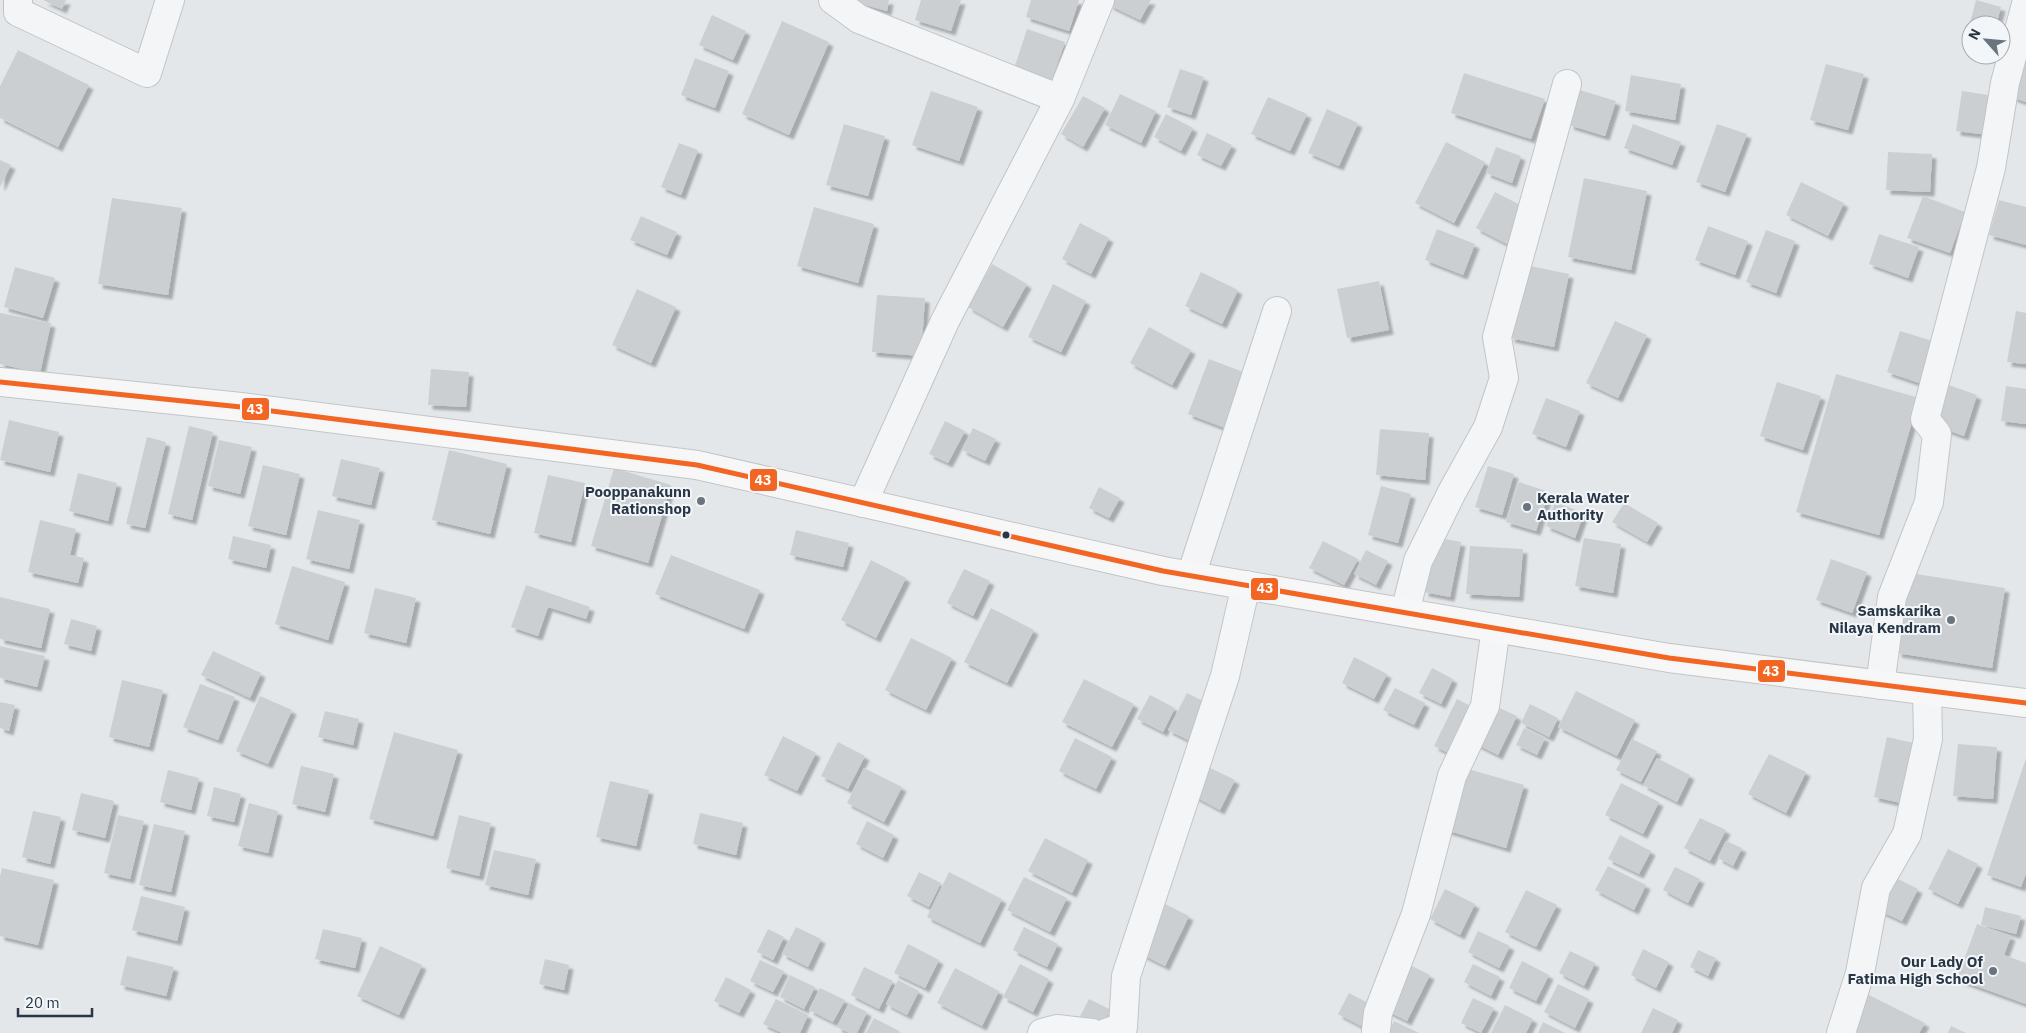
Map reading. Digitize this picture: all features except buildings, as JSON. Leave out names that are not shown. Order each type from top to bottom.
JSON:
[{"type":"main road","points":[[0,382],[241,407],[697,465],[1163,572],[1669,658],[2026,703]]},
{"type":"street","points":[[18,0],[18,12],[147,72],[170,0]]},
{"type":"street","points":[[833,0],[859,19],[1060,99]]},
{"type":"street","points":[[863,503],[945,321],[1060,99],[1100,0]]},
{"type":"street","points":[[1880,685],[1892,597],[1929,502],[1938,434],[1925,419],[1991,168],[2005,83],[2026,4]]},
{"type":"street","points":[[1405,612],[1418,561],[1452,492],[1488,427],[1504,378],[1497,338],[1567,84]]},
{"type":"street","points":[[1191,576],[1278,311]]},
{"type":"street","points":[[1117,1031],[1126,976],[1225,676],[1246,585]]},
{"type":"street","points":[[1376,1030],[1378,1014],[1416,914],[1452,776],[1485,706],[1496,628]]},
{"type":"street","points":[[1841,1033],[1860,973],[1876,888],[1907,834],[1928,739],[1927,691]]},
{"type":"street","points":[[1042,1033],[1057,1029],[1092,1033]]},
{"type":"transit line","name":"43","points":[[0,382],[241,407],[697,465],[1163,571],[1669,658],[2026,703]]},
{"type":"place","name":"Pooppanakunn Rationshop","points":[[701,501]]},
{"type":"place","name":"Kerala Water Authority","points":[[1527,507]]},
{"type":"place","name":"Samskarika Nilaya Kendram","points":[[1951,620]]},
{"type":"place","name":"Our Lady Of Fatima High School","points":[[1993,971]]}]
